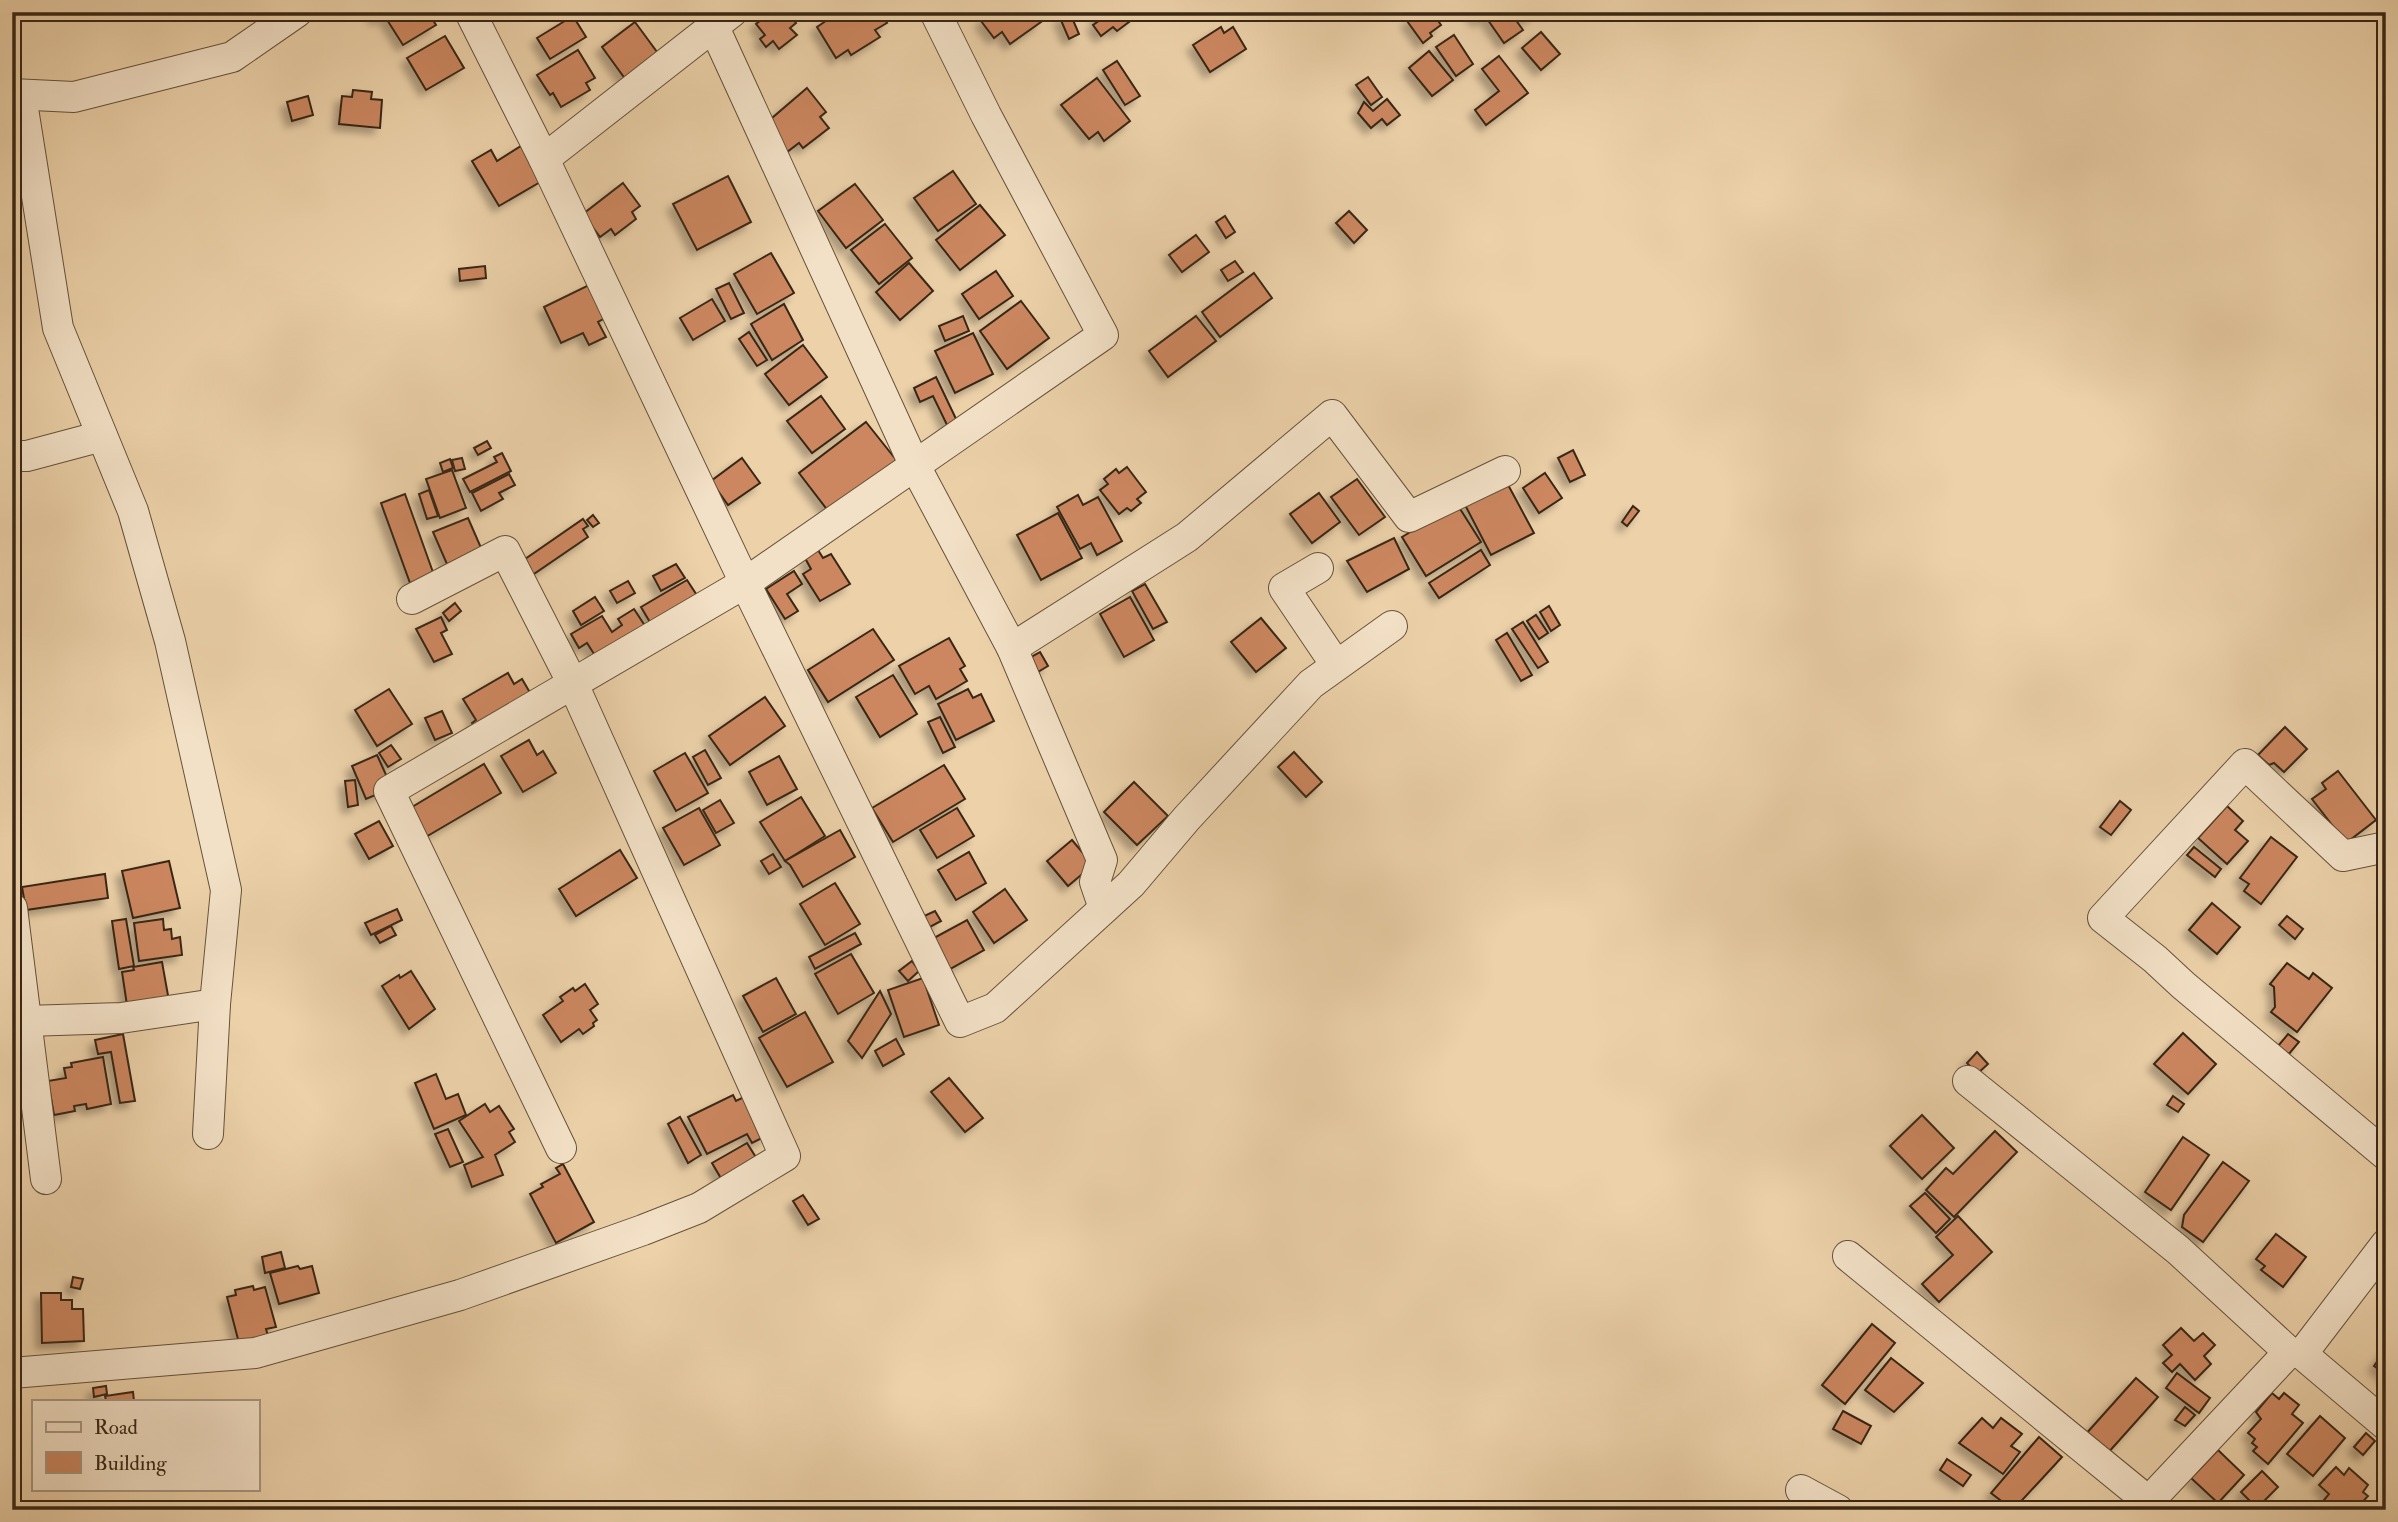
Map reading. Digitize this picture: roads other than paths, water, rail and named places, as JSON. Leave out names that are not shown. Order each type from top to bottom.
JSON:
[{"type":"street","points":[[208,1134],[215,1004],[226,890],[170,641],[133,511],[58,328],[17,95],[74,97],[232,57],[297,12]]},
{"type":"street","points":[[470,12],[544,159],[745,583],[960,1022],[995,1009],[1132,884],[1187,818],[1311,684],[1392,626]]},
{"type":"street","points":[[561,1148],[389,791],[745,583],[1103,335],[986,115],[935,12]]},
{"type":"street","points":[[544,159],[718,17],[914,464],[1012,648],[1102,860],[1095,882],[1104,908]]},
{"type":"street","points":[[1012,648],[1187,537],[1332,415],[1409,517],[1505,471]]},
{"type":"street","points":[[12,456],[27,456],[102,436]]},
{"type":"street","points":[[12,1373],[255,1353],[460,1295],[643,1230],[699,1208],[785,1156],[573,684],[505,551],[412,599]]},
{"type":"street","points":[[1318,568],[1284,588],[1336,665]]},
{"type":"street","points":[[2386,847],[2343,856],[2245,764],[2103,918],[2386,1155]]},
{"type":"street","points":[[12,908],[46,1179]]},
{"type":"street","points":[[26,1021],[121,1018],[215,1004]]},
{"type":"street","points":[[1968,1080],[2167,1241],[2295,1353],[2386,1425]]},
{"type":"street","points":[[1848,1256],[2154,1505],[2295,1353],[2386,1244]]},
{"type":"street","points":[[1801,1490],[1838,1510]]}]
